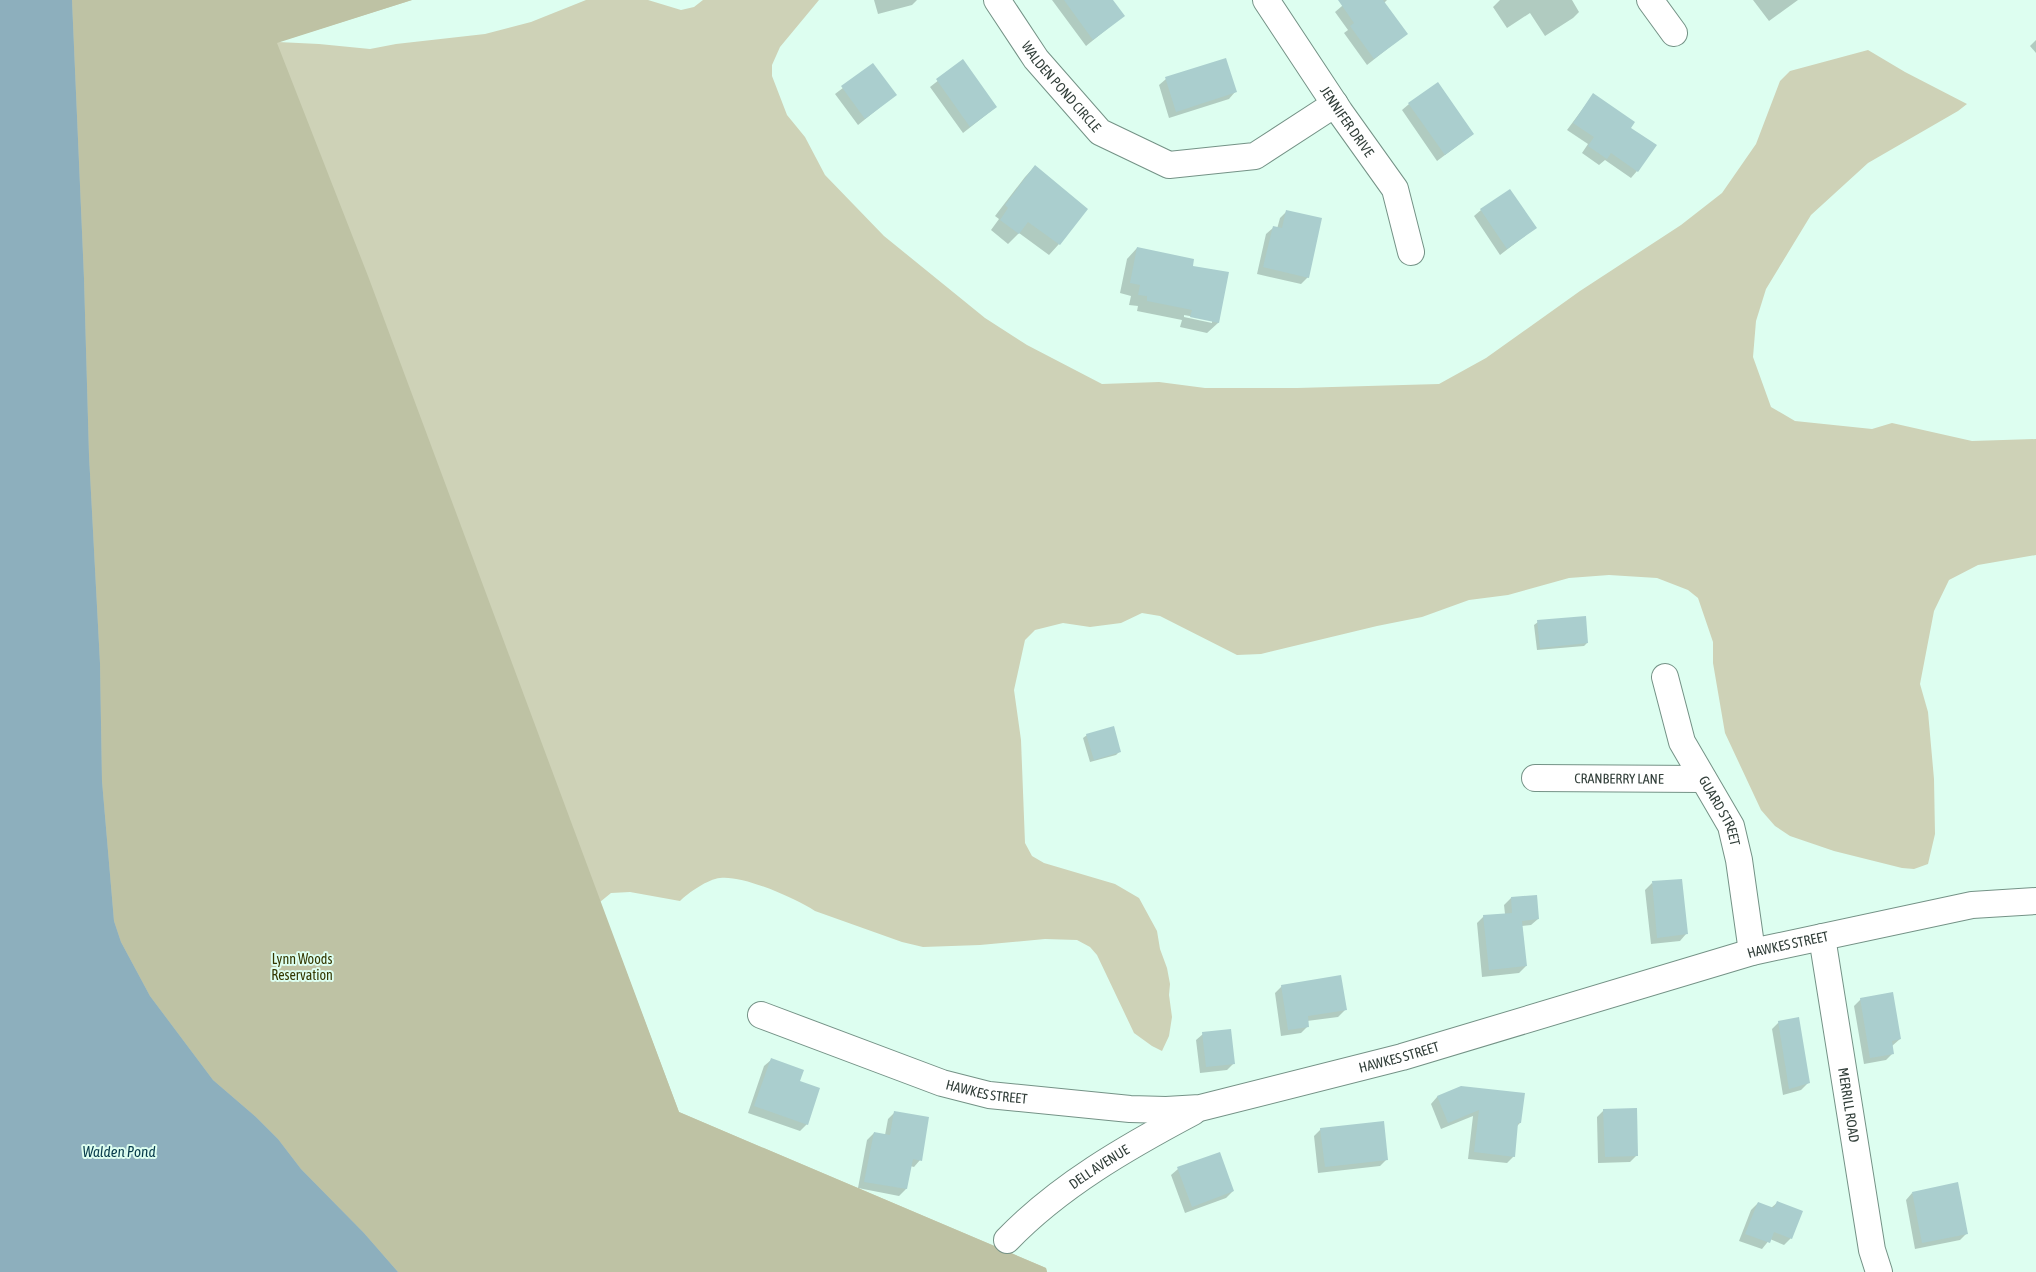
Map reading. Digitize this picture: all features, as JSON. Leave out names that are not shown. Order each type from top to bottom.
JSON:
[{"type":"street","name":"WALDEN POND CIRCLE","points":[[997,0],[1036,59],[1100,132],[1169,165],[1255,156],[1335,104]]},
{"type":"street","name":"JENNIFER DRIVE","points":[[1266,0],[1335,104],[1395,189],[1410,252]]},
{"type":"street","points":[[1650,0],[1674,33]]},
{"type":"street","name":"GUARD STREET","points":[[1665,677],[1682,742],[1731,826],[1740,860],[1752,952]]},
{"type":"street","name":"CRANBERRY LANE","points":[[1535,778],[1703,779]]},
{"type":"street","name":"HAWKES STREET","points":[[761,1016],[942,1082],[989,1095],[1130,1109],[1166,1110],[1200,1108],[1402,1057],[1752,952],[1972,905],[2036,901]]},
{"type":"street","name":"MERRILL ROAD","points":[[1822,937],[1872,1250],[1879,1272]]},
{"type":"street","name":"DELL AVENUE","points":[[1007,1240],[1048,1202],[1148,1136],[1200,1108]]},
{"type":"green space","points":[[0,0],[412,0],[278,42],[370,49],[396,44],[485,34],[531,22],[586,0],[648,0],[681,10],[694,7],[703,0],[819,0],[780,47],[772,65],[772,76],[787,115],[805,137],[825,175],[884,236],[985,318],[1027,345],[1102,384],[1159,382],[1205,388],[1297,388],[1439,384],[1486,358],[1580,291],[1681,225],[1722,193],[1756,144],[1780,81],[1790,71],[1868,50],[1905,72],[1967,104],[1868,163],[1811,215],[1766,289],[1756,321],[1753,357],[1771,407],[1795,421],[1872,429],[1892,423],[1972,441],[2036,439],[2036,555],[1978,565],[1949,580],[1934,611],[1920,684],[1928,712],[1934,779],[1935,834],[1928,864],[1914,869],[1902,868],[1834,851],[1790,836],[1775,826],[1761,810],[1725,733],[1713,663],[1713,642],[1698,598],[1688,590],[1657,578],[1609,575],[1569,578],[1508,595],[1469,600],[1422,617],[1261,654],[1237,655],[1160,616],[1142,613],[1121,623],[1090,627],[1063,623],[1035,630],[1025,640],[1014,690],[1021,740],[1025,843],[1032,856],[1044,863],[1115,884],[1139,898],[1157,931],[1170,984],[1169,995],[1172,1017],[1169,1036],[1162,1051],[1134,1033],[1097,955],[1090,947],[1077,940],[1045,939],[980,945],[923,947],[902,942],[815,911],[769,888],[730,878],[710,881],[693,890],[680,901],[630,892],[611,893],[600,902],[679,1112],[1046,1268],[1047,1272],[0,1272]]},
{"type":"green space","name":"Lynn Woods Reservation","points":[[72,0],[412,0],[277,43],[368,276],[679,1112],[1046,1268],[1047,1272],[398,1272],[364,1233],[301,1169],[278,1139],[256,1117],[213,1080],[150,996],[121,942],[114,921],[102,781],[100,663],[89,455],[84,278]]},
{"type":"water","name":"Walden Pond","points":[[0,0],[72,0],[84,278],[89,455],[100,663],[102,781],[114,921],[121,942],[150,996],[213,1080],[256,1117],[278,1139],[301,1169],[364,1233],[398,1272],[0,1272]]},
{"type":"building","points":[[1064,0],[1113,0],[1125,16],[1093,40]]},
{"type":"building","points":[[1338,0],[1383,0],[1408,34],[1374,59],[1350,26],[1354,23]]},
{"type":"building","points":[[1226,58],[1237,92],[1176,112],[1165,77]]},
{"type":"building","points":[[963,59],[997,107],[970,127],[936,79]]},
{"type":"building","points":[[873,63],[897,95],[865,119],[841,86]]},
{"type":"building","points":[[1438,82],[1474,134],[1445,155],[1408,103]]},
{"type":"building","points":[[1593,93],[1635,122],[1631,128],[1657,145],[1638,172],[1611,153],[1607,159],[1588,146],[1594,137],[1573,123]]},
{"type":"building","points":[[1035,165],[1088,209],[1060,245],[1028,222],[1019,234],[1000,220],[1008,208],[1005,205]]},
{"type":"building","points":[[1510,189],[1537,228],[1507,249],[1480,209]]},
{"type":"building","points":[[1286,210],[1322,218],[1309,278],[1263,267],[1273,226],[1282,228]]},
{"type":"building","points":[[1137,247],[1194,259],[1193,266],[1229,272],[1219,323],[1190,317],[1192,310],[1147,301],[1147,296],[1138,295],[1140,285],[1130,283]]},
{"type":"building","points":[[1586,616],[1588,643],[1540,648],[1537,620]]},
{"type":"building","points":[[1114,726],[1121,752],[1094,760],[1086,734]]},
{"type":"building","points":[[1682,879],[1688,934],[1657,938],[1652,881]]},
{"type":"building","points":[[1537,895],[1539,919],[1522,921],[1527,966],[1489,970],[1483,915],[1512,913],[1511,897]]},
{"type":"building","points":[[1341,975],[1347,1010],[1308,1016],[1309,1027],[1288,1030],[1281,985]]},
{"type":"building","points":[[1893,992],[1901,1039],[1892,1041],[1894,1054],[1870,1058],[1860,998]]},
{"type":"building","points":[[1799,1017],[1810,1083],[1789,1089],[1778,1021]]},
{"type":"building","points":[[1231,1029],[1235,1064],[1206,1067],[1202,1032]]},
{"type":"building","points":[[771,1058],[804,1070],[800,1081],[820,1088],[808,1125],[754,1106]]},
{"type":"building","points":[[1461,1086],[1525,1093],[1521,1123],[1518,1123],[1515,1157],[1474,1152],[1479,1110],[1448,1123],[1437,1096]]},
{"type":"building","points":[[1637,1108],[1638,1156],[1605,1157],[1603,1109]]},
{"type":"building","points":[[894,1111],[929,1117],[922,1161],[913,1159],[907,1189],[864,1182],[874,1132],[890,1135]]},
{"type":"building","points":[[1384,1121],[1388,1160],[1325,1167],[1320,1128]]},
{"type":"building","points":[[1220,1152],[1234,1191],[1192,1207],[1177,1167]]},
{"type":"building","points":[[1958,1182],[1968,1234],[1922,1243],[1912,1192]]},
{"type":"building","points":[[1777,1201],[1803,1211],[1792,1239],[1774,1232],[1770,1243],[1745,1234],[1758,1202],[1774,1208]]}]
